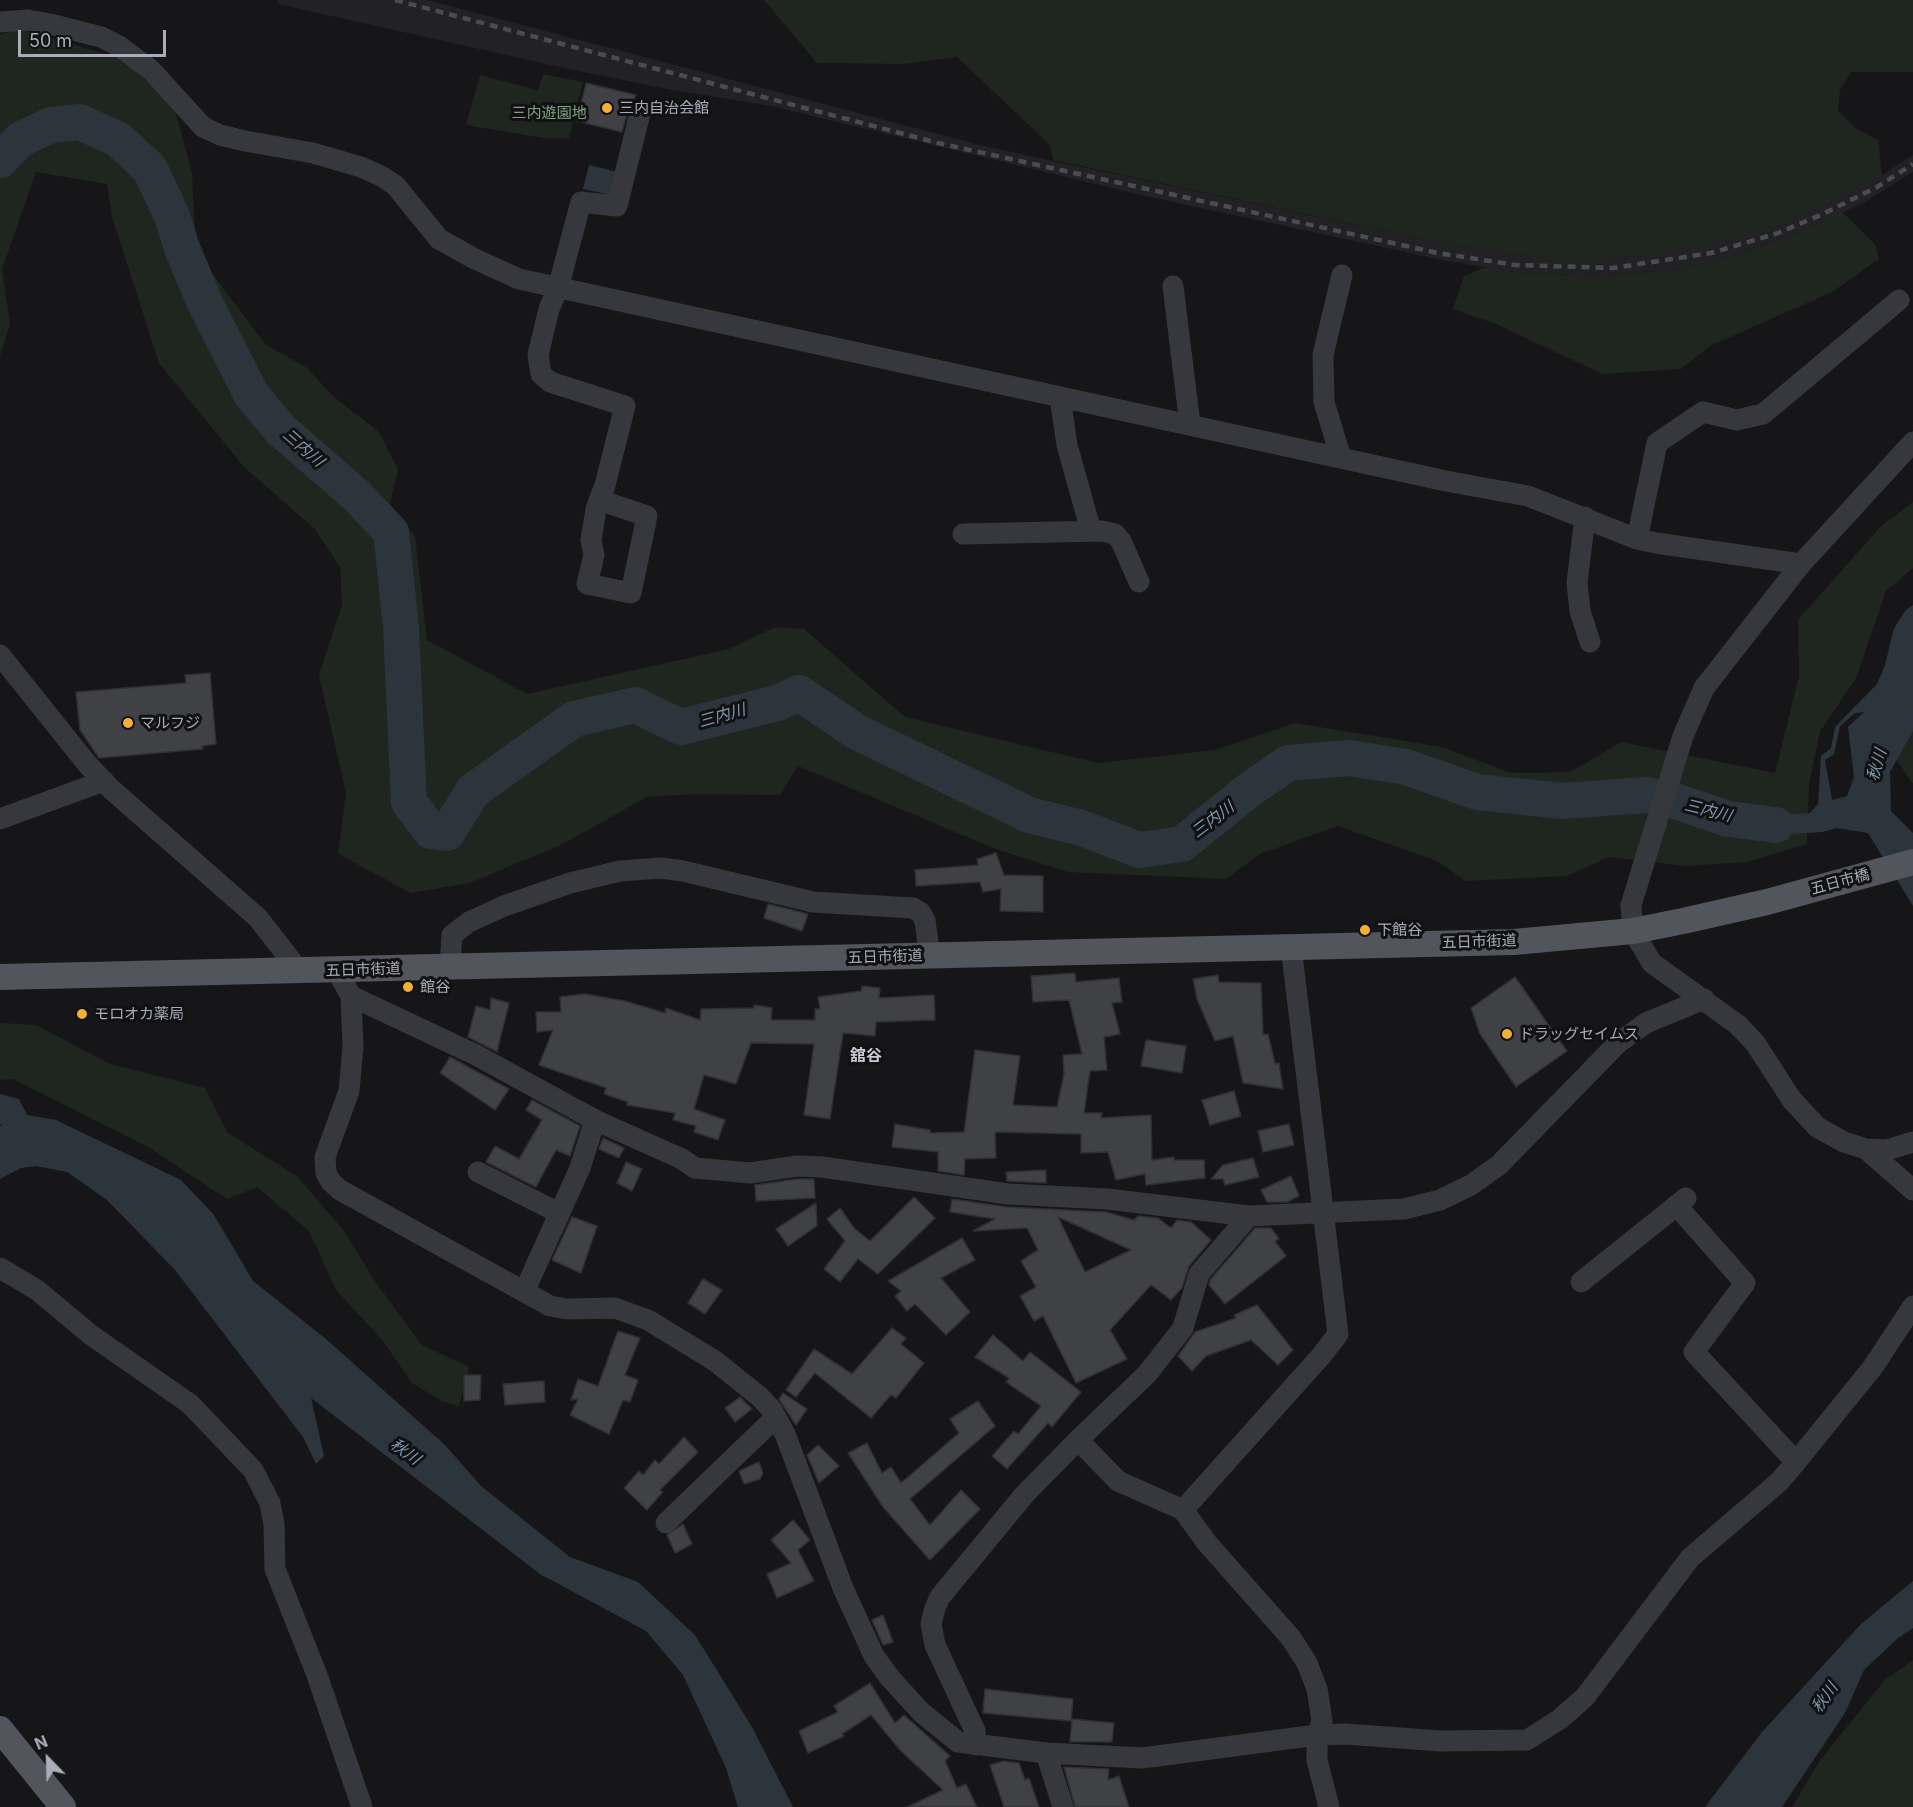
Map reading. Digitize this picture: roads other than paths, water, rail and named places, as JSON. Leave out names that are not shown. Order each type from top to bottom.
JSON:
[{"type":"main road","name":"五日市橋","points":[[1767,902],[1913,862]]},
{"type":"main road","name":"五日市街道","points":[[0,977],[300,972],[1514,942],[1633,931],[1767,902]]},
{"type":"main road","points":[[0,1729],[63,1807]]},
{"type":"street","points":[[0,22],[28,20],[101,37],[133,54],[151,70],[202,127],[220,135],[313,153],[361,167],[395,185],[439,239],[519,279],[1446,482],[1528,496],[1637,539],[1688,550],[1801,564]]},
{"type":"street","points":[[600,500],[624,406],[550,382],[541,374],[538,355],[549,309],[558,288],[581,202],[617,206],[640,114]]},
{"type":"street","points":[[1341,458],[1324,402],[1323,355],[1342,275]]},
{"type":"street","points":[[1173,286],[1190,425]]},
{"type":"street","points":[[1637,539],[1657,442],[1703,412],[1737,420],[1763,414],[1899,300]]},
{"type":"street","points":[[1060,397],[1067,445],[1091,531]]},
{"type":"street","points":[[1913,442],[1801,564],[1710,679],[1694,708],[1678,751],[1631,904],[1633,931],[1656,968],[1704,999],[1747,1034],[1792,1100],[1810,1120],[1836,1138],[1866,1149],[1886,1150],[1913,1142]]},
{"type":"street","points":[[1585,517],[1577,584],[1580,611],[1590,642]]},
{"type":"street","points":[[963,534],[1091,531],[1115,534],[1121,541],[1139,582]]},
{"type":"street","points":[[0,655],[104,782],[258,918],[300,972]]},
{"type":"street","points":[[0,819],[104,782]]},
{"type":"street","points":[[450,968],[452,935],[469,922],[504,906],[570,883],[620,871],[661,868],[683,871],[813,902],[914,908],[921,913],[925,921],[930,956]]},
{"type":"street","points":[[1183,1510],[1338,1334],[1291,947]]},
{"type":"street","points":[[337,971],[351,996],[353,1046],[349,1091],[325,1157],[326,1173],[332,1182],[340,1190],[550,1306],[567,1309],[615,1308],[648,1320],[715,1360],[760,1397],[776,1417],[785,1434],[843,1588],[874,1656],[890,1678],[940,1729],[958,1742],[1046,1753],[1142,1758],[1317,1735],[1345,1734],[1441,1741],[1527,1740],[1560,1719],[1585,1697],[1690,1558],[1779,1482],[1873,1367],[1913,1306]]},
{"type":"street","points":[[351,996],[476,1055],[595,1120],[682,1159],[695,1168],[750,1173],[797,1166],[822,1167],[1008,1194],[1107,1199],[1249,1216],[1404,1209],[1440,1200],[1471,1185],[1499,1165],[1618,1042],[1646,1023],[1704,999]]},
{"type":"street","points":[[524,1292],[580,1168],[595,1120]]},
{"type":"street","points":[[1866,1149],[1913,1190]]},
{"type":"street","points":[[478,1172],[559,1213]]},
{"type":"street","points":[[1581,1282],[1681,1202],[1745,1283],[1694,1352],[1796,1462]]},
{"type":"street","points":[[976,1745],[975,1731],[935,1645],[931,1624],[934,1608],[940,1597],[1024,1495],[1147,1374],[1183,1328],[1199,1274],[1249,1216]]},
{"type":"street","points":[[0,1268],[37,1290],[91,1335],[190,1404],[253,1470],[270,1503],[274,1524],[275,1569],[317,1675],[362,1807]]},
{"type":"street","points":[[666,1523],[776,1417]]},
{"type":"street","points":[[1078,1440],[1119,1480],[1183,1510],[1207,1544],[1291,1638],[1307,1663],[1317,1689],[1322,1721],[1317,1735],[1317,1760],[1329,1807]]},
{"type":"street","points":[[1046,1753],[1063,1807]]},
{"type":"water","points":[[589,165],[617,172],[611,195],[583,189]]},
{"type":"water","name":"秋川","points":[[1913,605],[1913,731],[1890,772],[1891,811],[1913,833],[1913,906],[1868,833],[1837,828],[1822,832],[1759,836],[1728,819],[1810,813],[1818,804],[1821,756],[1831,748],[1835,727],[1877,684],[1885,665],[1894,628],[1905,611]],"holes":[[[1864,712],[1848,727],[1854,777],[1847,796],[1832,800],[1825,760],[1834,754],[1840,726],[1855,713]]]},
{"type":"water","name":"秋川","points":[[0,1094],[19,1099],[27,1115],[56,1120],[181,1180],[214,1215],[253,1281],[326,1339],[445,1445],[481,1486],[570,1557],[638,1582],[695,1635],[752,1727],[793,1807],[738,1807],[726,1768],[683,1675],[646,1631],[540,1574],[311,1398],[324,1456],[316,1464],[303,1437],[175,1270],[107,1200],[67,1172],[36,1166],[21,1168],[0,1179],[0,1126],[2,1125],[0,1124]]},
{"type":"water","name":"秋川","points":[[1913,1581],[1913,1628],[1898,1638],[1864,1670],[1845,1713],[1782,1807],[1705,1807],[1762,1732],[1861,1624]]},
{"type":"waterway","name":"三内川","points":[[0,160],[21,139],[51,125],[80,122],[119,140],[150,169],[172,216],[182,248],[204,301],[251,394],[281,430],[357,496],[391,532],[401,627],[409,802],[431,831],[447,833],[473,791],[574,719],[635,705],[681,727],[777,703],[799,693],[857,732],[1029,815],[1082,828],[1139,850],[1182,844],[1249,790],[1288,763],[1349,758],[1406,767],[1477,792],[1562,801],[1646,795],[1666,798],[1728,819],[1776,825]]},
{"type":"railway","points":[[395,0],[938,143],[1438,253],[1515,265],[1613,268],[1711,253],[1778,233],[1823,214],[1877,187],[1913,164]]},
{"type":"place","name":"三内自治会館","points":[[607,108]]},
{"type":"place","name":"マルフジ","points":[[128,723]]},
{"type":"place","name":"下館谷","points":[[1365,930]]},
{"type":"place","name":"館谷","points":[[408,987]]},
{"type":"place","name":"モロオカ薬局","points":[[82,1014]]},
{"type":"place","name":"ドラッグセイムス","points":[[1507,1034]]},
{"type":"district","name":"舘谷","points":[[866,1056]]},
{"type":"park label","name":"三内遊園地","points":[[549,113]]}]
